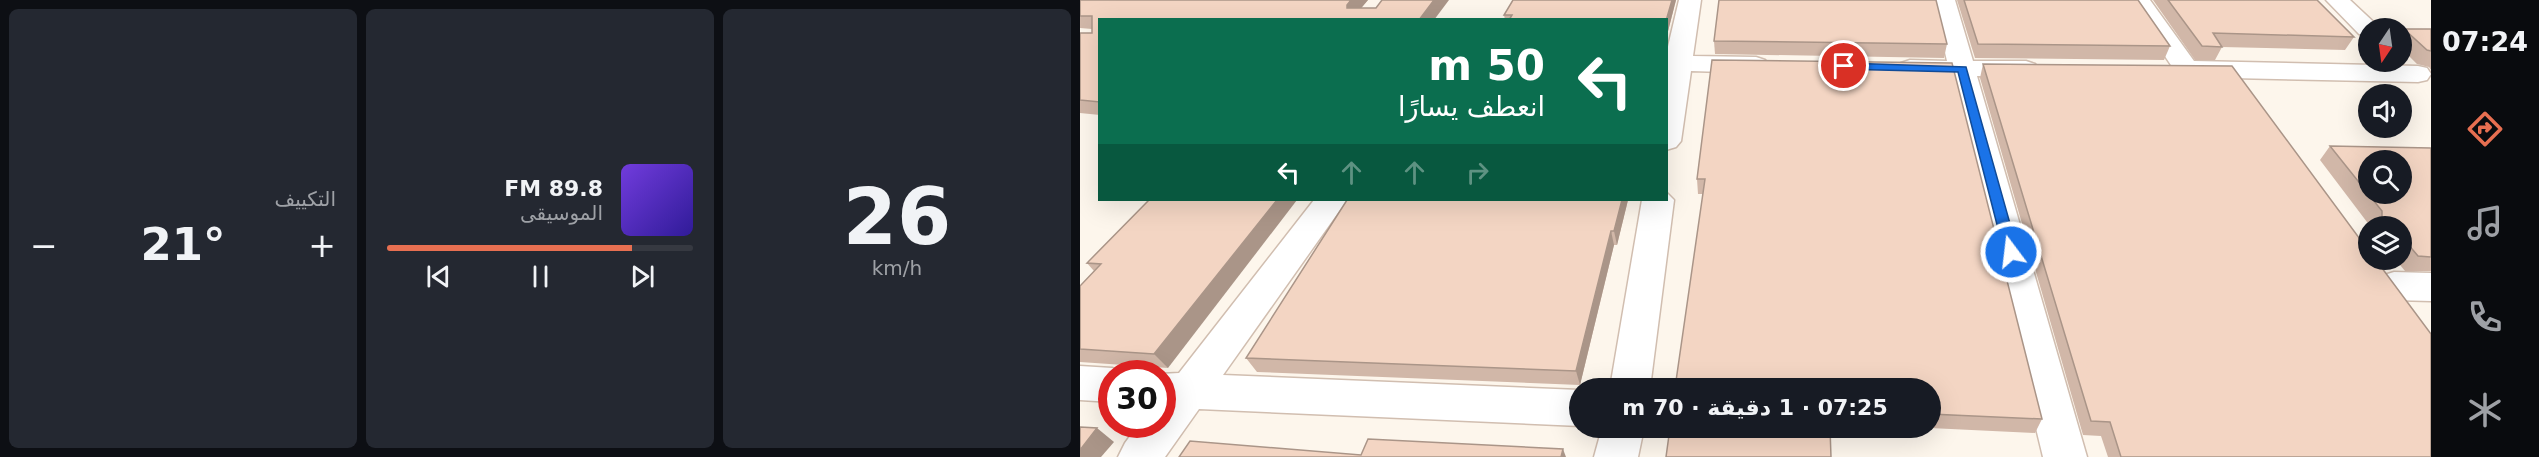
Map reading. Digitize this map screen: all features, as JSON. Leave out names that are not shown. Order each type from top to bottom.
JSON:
[{"type":"street","points":[[1668,115],[1672,63],[1690,0]]},
{"type":"street","points":[[1944,0],[2064,457]]},
{"type":"street","points":[[2138,0],[2174,69],[2417,73]]},
{"type":"street","points":[[2337,0],[2358,20]]},
{"type":"street","points":[[1672,63],[1785,65]]},
{"type":"street","points":[[1892,67],[2045,69]]},
{"type":"street","points":[[2233,69],[2254,98]]},
{"type":"street","points":[[1176,391],[1330,201]]},
{"type":"street","points":[[1631,378],[1658,201]]},
{"type":"street","points":[[2384,273],[2425,303]]},
{"type":"street","points":[[1080,382],[1098,384]]},
{"type":"street","points":[[1176,391],[1569,408]]},
{"type":"street","points":[[1140,457],[1150,438]]},
{"type":"street","points":[[1616,457],[1621,438]]},
{"type":"building","points":[[1080,0],[1351,0],[1347,8],[1376,8],[1382,0],[1434,0],[1420,18],[1098,18],[1098,102],[1080,100],[1080,33],[1092,33],[1092,16],[1080,16]]},
{"type":"building","points":[[1513,0],[1672,0],[1667,18],[1510,18],[1512,15],[1504,15]]},
{"type":"building","points":[[1719,0],[1936,0],[1947,44],[1714,41]]},
{"type":"building","points":[[1964,0],[2138,0],[2170,46],[1978,44]]},
{"type":"building","points":[[2168,0],[2317,0],[2354,37],[2213,33],[2222,47],[2202,46]]},
{"type":"building","points":[[2412,29],[2431,29],[2431,51],[2412,36]]},
{"type":"building","points":[[1712,60],[1952,63],[2042,419],[1941,414],[1941,378],[1676,378],[1705,179],[1697,179]]},
{"type":"building","points":[[1983,64],[2232,66],[2358,236],[2358,270],[2383,270],[2431,334],[2431,457],[2121,457],[2110,422],[2091,421]]},
{"type":"building","points":[[2330,146],[2431,148],[2431,257],[2418,256],[2412,249],[2412,216],[2382,216],[2382,211],[2376,204],[2412,204],[2412,150],[2358,150],[2358,181]]},
{"type":"building","points":[[1148,201],[1276,201],[1154,354],[1080,349],[1080,286],[1101,264],[1087,263]]},
{"type":"building","points":[[1346,201],[1622,201],[1614,231],[1611,231],[1576,371],[1246,358]]},
{"type":"building","points":[[1080,427],[1097,428],[1080,450]]},
{"type":"building","points":[[1669,438],[1830,438],[1831,457],[1666,457]]},
{"type":"building","points":[[1368,439],[1563,449],[1561,457],[1179,457],[1190,441],[1361,455]]},
{"type":"route","points":[[1844,66],[1963,69],[2011,252]]}]
